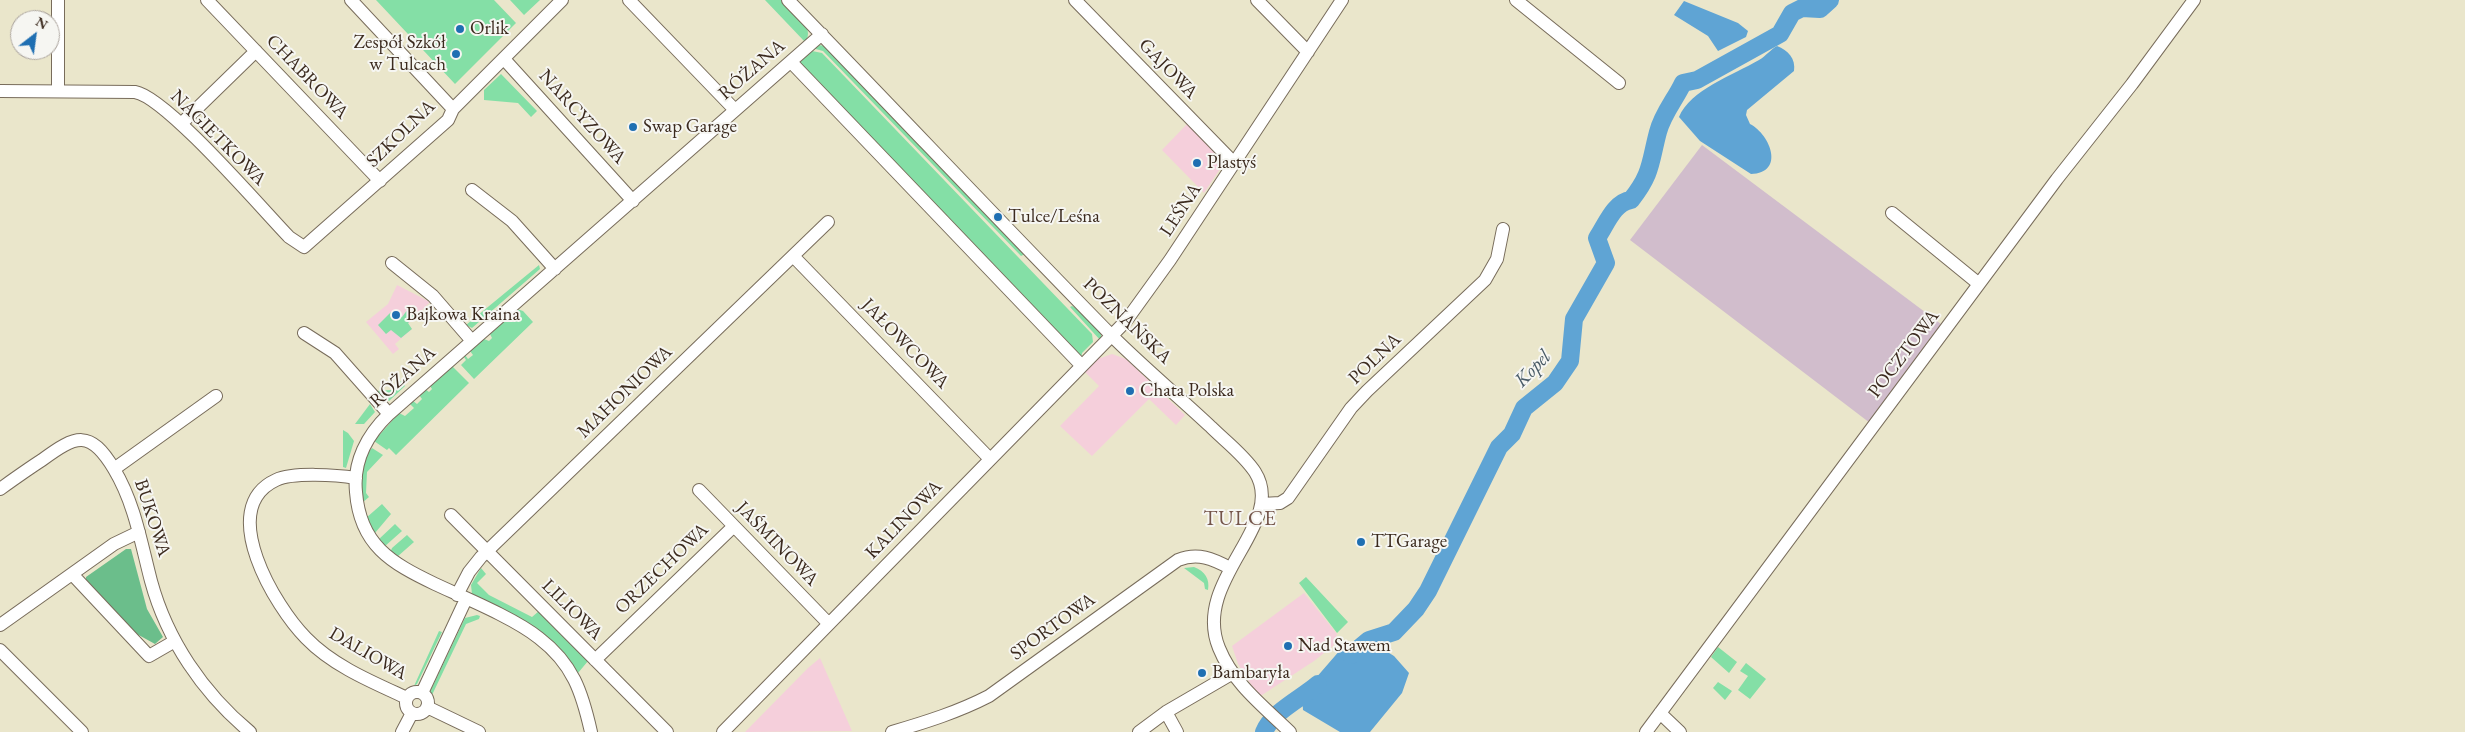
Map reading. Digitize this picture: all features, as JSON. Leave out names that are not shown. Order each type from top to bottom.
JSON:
[{"type":"street","points":[[58,0],[58,91]]},
{"type":"street","name":"CHABROWA","points":[[207,0],[380,181]]},
{"type":"street","points":[[351,0],[453,109]]},
{"type":"street","name":"SZKOLNA","points":[[304,247],[448,120],[453,109],[562,0]]},
{"type":"street","points":[[628,0],[735,110]]},
{"type":"street","name":"POZNAŃSKA","points":[[788,0],[1112,336],[1247,462],[1255,472],[1260,484],[1262,504],[1255,524],[1230,568],[1217,599],[1213,619],[1219,648],[1233,673],[1248,693],[1285,728]]},
{"type":"street","name":"GAJOWA","points":[[1075,0],[1234,163]]},
{"type":"street","points":[[1257,0],[1308,52]]},
{"type":"street","name":"LEŚNA","points":[[1112,336],[1138,307],[1342,0]]},
{"type":"street","points":[[1516,0],[1619,83]]},
{"type":"street","name":"POCZTOWA","points":[[1646,732],[1979,284],[2194,0]]},
{"type":"street","name":"RÓŻANA","points":[[591,732],[578,686],[568,669],[554,652],[530,631],[397,564],[379,550],[365,529],[356,500],[356,478],[367,441],[388,414],[822,34]]},
{"type":"street","points":[[181,124],[256,51]]},
{"type":"street","name":"NARCYZOWA","points":[[504,59],[633,201]]},
{"type":"street","points":[[791,62],[1082,366]]},
{"type":"street","name":"NAGIETKOWA","points":[[0,91],[141,93],[159,104],[181,124],[289,237],[304,247]]},
{"type":"street","points":[[472,190],[512,221],[555,269]]},
{"type":"street","points":[[1892,213],[1979,284]]},
{"type":"street","name":"MAHONIOWA","points":[[422,693],[462,597],[469,572],[486,552],[828,222]]},
{"type":"street","name":"POLNA","points":[[1262,504],[1280,503],[1288,498],[1351,408],[1485,280],[1497,259],[1503,228]]},
{"type":"street","name":"JAŁOWCOWA","points":[[793,256],[990,459]]},
{"type":"street","points":[[392,263],[439,303],[472,341]]},
{"type":"street","points":[[304,333],[340,358],[388,414]]},
{"type":"street","name":"KALINOWA","points":[[723,732],[1112,336]]},
{"type":"street","name":"BUKOWA","points":[[216,396],[114,469],[129,498],[157,599],[175,641],[216,699],[250,732]]},
{"type":"street","points":[[0,489],[61,446],[74,440],[88,442],[96,446],[114,469]]},
{"type":"street","name":"DALIOWA","points":[[356,478],[291,477],[277,479],[270,484],[254,504],[250,522],[252,544],[267,584],[286,614],[306,639],[338,664],[407,698]]},
{"type":"street","name":"JAŚMINOWA","points":[[699,490],[829,624]]},
{"type":"street","name":"LILIOWA","points":[[451,515],[667,732]]},
{"type":"street","name":"ORZECHOWA","points":[[595,660],[734,526]]},
{"type":"street","points":[[0,625],[123,537],[139,532]]},
{"type":"street","name":"SPORTOWA","points":[[892,732],[931,721],[989,696],[1178,560],[1199,556],[1230,568]]},
{"type":"street","points":[[72,574],[153,661],[175,641]]},
{"type":"street","points":[[0,650],[82,732]]},
{"type":"street","points":[[1139,732],[1166,712],[1233,673]]},
{"type":"street","points":[[414,692],[422,693],[427,700],[427,707],[421,713],[412,713],[406,705],[407,698],[414,692]]},
{"type":"street","points":[[427,707],[479,732]]},
{"type":"street","points":[[1166,712],[1177,732]]},
{"type":"street","points":[[402,732],[412,713]]},
{"type":"street","points":[[1660,713],[1680,732]]},
{"type":"shaded area","name":"Plastyś","points":[[1187,124],[1219,157],[1220,169],[1204,193],[1162,150]]},
{"type":"shaded area","points":[[1702,145],[1941,324],[1870,423],[1630,240]]},
{"type":"shaded area","name":"Bajkowa Kraina","points":[[397,285],[430,302],[408,324],[412,329],[395,344],[399,349],[393,354],[366,322],[388,304]]},
{"type":"shaded area","points":[[1112,354],[1126,359],[1185,415],[1176,425],[1149,399],[1092,456],[1060,426],[1099,386],[1084,371],[1098,356],[1101,358]]},
{"type":"shaded area","points":[[1304,593],[1337,634],[1333,646],[1314,661],[1259,697],[1238,664],[1232,646]]},
{"type":"shaded area","points":[[820,658],[852,731],[745,732],[808,668]]},
{"type":"green space","name":"Orlik","points":[[376,0],[494,0],[516,23],[455,84]]},
{"type":"green space","points":[[510,0],[540,0],[524,15]]},
{"type":"green space","points":[[765,0],[781,0],[801,19],[808,31],[805,42]]},
{"type":"green space","points":[[819,45],[825,46],[1027,253],[1021,256],[823,51],[812,48]]},
{"type":"green space","points":[[812,51],[822,53],[1092,334],[1093,342],[1082,353],[1081,360],[797,64]]},
{"type":"green space","points":[[501,74],[537,111],[531,117],[518,103],[484,100],[484,90]]},
{"type":"green space","points":[[539,265],[540,269],[472,328],[466,325]]},
{"type":"green space","points":[[1072,306],[1083,312],[1101,333],[1101,341],[1070,307]]},
{"type":"green space","points":[[408,309],[419,314],[408,323],[412,329],[401,338],[391,330],[386,334],[378,325],[391,312],[402,317]]},
{"type":"green space","points":[[517,309],[523,311],[533,322],[474,379],[461,365],[466,360],[465,355],[468,359],[473,355],[470,351],[484,339],[489,341],[492,338],[490,334]]},
{"type":"green space","points":[[452,366],[469,383],[396,455],[389,448],[387,450],[374,441],[399,413],[405,416],[414,408],[410,404],[413,401],[417,404],[422,399],[419,395],[425,389],[429,392],[432,389],[430,386]]},
{"type":"green space","points":[[401,381],[405,386],[389,401],[376,391],[391,390]]},
{"type":"green space","points":[[370,404],[375,412],[364,424],[355,424]]},
{"type":"green space","points":[[343,430],[354,441],[346,468],[343,467]]},
{"type":"green space","points":[[372,448],[383,455],[367,472],[366,493],[369,497],[362,503],[361,481],[363,466]]},
{"type":"green space","points":[[382,504],[391,514],[375,533],[366,518]]},
{"type":"green space","points":[[395,524],[402,531],[384,547],[378,540]]},
{"type":"green space","points":[[407,535],[414,542],[397,557],[390,553],[392,548]]},
{"type":"green space","points":[[126,549],[131,549],[147,609],[163,637],[155,644],[135,633],[86,582],[86,577]]},
{"type":"green space","points":[[1194,567],[1206,576],[1208,590],[1205,589],[1204,583],[1184,568]]},
{"type":"green space","points":[[481,568],[486,574],[477,583],[489,595],[532,617],[539,611],[588,661],[578,673],[566,656],[472,594],[471,585]]},
{"type":"green space","points":[[1306,577],[1348,622],[1337,633],[1299,583]]},
{"type":"green space","points":[[480,616],[479,619],[466,624],[432,695],[430,692],[465,618]]},
{"type":"green space","points":[[439,631],[442,632],[417,684],[414,686]]},
{"type":"green space","points":[[1718,647],[1737,662],[1729,673],[1711,657]]},
{"type":"green space","points":[[1746,663],[1766,679],[1750,699],[1738,690],[1748,676],[1740,671]]},
{"type":"green space","points":[[1718,682],[1732,691],[1725,700],[1713,688]]},
{"type":"water","points":[[1684,1],[1738,23],[1748,31],[1746,37],[1718,51],[1708,36],[1674,15]]},
{"type":"water","points":[[1777,46],[1785,50],[1790,56],[1794,63],[1794,71],[1747,110],[1746,115],[1750,124],[1764,136],[1769,144],[1771,153],[1771,161],[1768,167],[1762,172],[1751,174],[1700,141],[1679,117],[1692,99],[1702,91],[1759,60]]},
{"type":"water","points":[[1363,637],[1394,656],[1409,673],[1402,693],[1370,732],[1340,732],[1303,710],[1302,694],[1341,649]]},
{"type":"waterway","name":"Kopel","points":[[1351,655],[1369,640],[1394,632],[1416,609],[1428,591],[1499,447],[1512,434],[1524,408],[1555,383],[1570,361],[1574,319],[1606,263],[1597,238],[1615,209],[1631,200],[1643,183],[1647,175],[1660,125],[1683,83],[1697,80],[1780,34],[1792,13],[1802,8],[1820,9],[1830,0]]},
{"type":"waterway","name":"Kopel","points":[[1264,732],[1280,712],[1318,684]]},
{"type":"place","name":"Orlik","points":[[460,29]]},
{"type":"place","name":"Zespół Szkół w Tulcach","points":[[456,54]]},
{"type":"place","name":"Swap Garage","points":[[633,127]]},
{"type":"place","name":"Plastyś","points":[[1197,163]]},
{"type":"place","name":"Tulce/Leśna","points":[[998,217]]},
{"type":"place","name":"Bajkowa Kraina","points":[[396,315]]},
{"type":"place","name":"Chata Polska","points":[[1130,391]]},
{"type":"place","name":"TTGarage","points":[[1361,542]]},
{"type":"place","name":"Nad Stawem","points":[[1288,646]]},
{"type":"place","name":"Bambaryła","points":[[1202,673]]},
{"type":"district","name":"TULCE","points":[[1240,519]]}]
